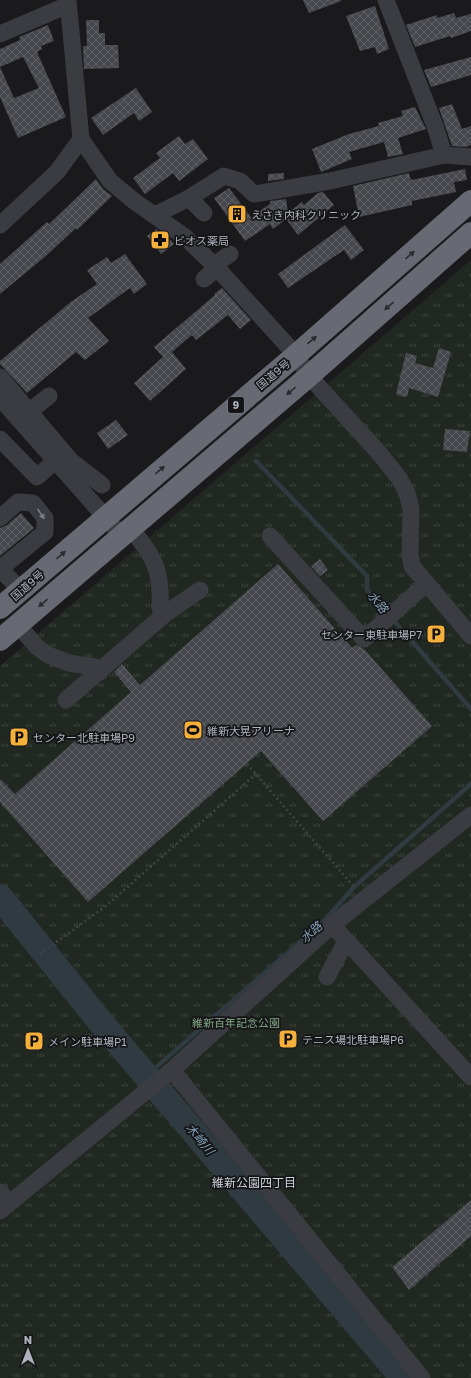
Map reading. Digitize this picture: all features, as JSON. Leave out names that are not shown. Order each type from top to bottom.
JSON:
[{"type":"highway","name":"国道9号","points":[[0,608],[104,517],[296,355],[471,201]]},
{"type":"highway","name":"9","points":[[0,640],[125,531],[309,376],[471,234]]},
{"type":"street","points":[[386,0],[444,155]]},
{"type":"street","points":[[0,34],[68,3],[81,139],[110,181],[134,201],[185,237],[216,266],[296,355],[309,376],[380,454],[399,478],[407,493],[411,509],[410,554],[412,566],[471,636]]},
{"type":"street","points":[[0,226],[57,172],[81,139]]},
{"type":"street","points":[[155,215],[189,198],[224,176],[240,181],[254,194],[330,181],[444,155],[471,157]]},
{"type":"street","points":[[189,198],[204,213]]},
{"type":"street","points":[[204,279],[230,254]]},
{"type":"street","points":[[0,377],[24,416],[55,461],[104,517],[125,531],[151,554],[158,567],[161,585],[160,608],[165,614]]},
{"type":"street","points":[[24,416],[49,396]]},
{"type":"street","points":[[0,398],[24,416],[71,461],[102,484]]},
{"type":"street","points":[[0,439],[38,478],[55,461]]},
{"type":"street","points":[[0,518],[18,502],[33,503],[45,518],[45,532],[0,569],[21,590]]},
{"type":"street","points":[[270,536],[364,639],[426,584]]},
{"type":"street","points":[[66,700],[165,614],[200,590]]},
{"type":"street","points":[[18,625],[38,647],[48,655],[69,664],[95,667],[100,672]]},
{"type":"street","points":[[3,1202],[172,1070],[332,926],[471,816]]},
{"type":"street","points":[[332,926],[471,1077]]},
{"type":"street","points":[[327,977],[346,941]]},
{"type":"street","points":[[172,1070],[422,1378]]},
{"type":"path","points":[[247,764],[357,890]]},
{"type":"path","points":[[40,954],[106,906],[256,774]]},
{"type":"green space","name":"維新百年記念公園","points":[[471,260],[471,1378],[0,1378],[0,666]]},
{"type":"building","points":[[303,0],[341,0],[341,1],[309,13]]},
{"type":"building","points":[[375,6],[389,49],[377,54],[375,47],[360,51],[346,16]]},
{"type":"building","points":[[454,13],[456,18],[471,14],[471,31],[451,38],[450,36],[415,47],[406,25],[437,15],[437,18]]},
{"type":"building","points":[[86,20],[99,20],[99,33],[105,33],[105,45],[118,45],[119,68],[84,69],[83,46],[87,46]]},
{"type":"building","points":[[48,25],[54,41],[41,46],[42,49],[37,52],[66,117],[18,138],[0,97],[0,67],[0,49],[20,40],[19,37]],"holes":[[[23,57],[39,88],[14,98],[0,67]]]},
{"type":"building","points":[[471,57],[471,75],[431,87],[424,70]]},
{"type":"building","points":[[136,88],[152,112],[139,121],[134,113],[103,135],[91,118]]},
{"type":"building","points":[[452,104],[462,129],[471,126],[471,145],[466,147],[452,146],[439,108]]},
{"type":"building","points":[[415,107],[426,129],[398,138],[403,154],[388,157],[384,142],[349,152],[352,159],[321,172],[312,149],[349,134],[379,126],[378,123],[403,116],[401,111]]},
{"type":"building","points":[[179,136],[185,144],[193,139],[208,159],[179,181],[173,173],[145,194],[133,178],[160,158],[156,153]]},
{"type":"building","points":[[465,169],[467,180],[454,182],[456,192],[412,201],[412,205],[359,217],[353,186],[409,173],[411,180]]},
{"type":"building","points":[[284,173],[284,179],[268,181],[268,174]]},
{"type":"building","points":[[96,179],[103,189],[112,196],[77,230],[76,228],[47,255],[0,294],[0,264],[47,222],[49,224]]},
{"type":"building","points":[[229,188],[251,217],[270,204],[270,201],[286,199],[288,213],[302,202],[304,205],[318,193],[323,192],[334,205],[298,235],[286,219],[273,229],[270,224],[245,241],[214,198]]},
{"type":"building","points":[[345,225],[364,250],[351,260],[344,250],[288,288],[278,274]]},
{"type":"building","name":"ビオス薬局","points":[[156,229],[168,237],[174,244],[161,254],[147,236]]},
{"type":"building","points":[[125,254],[147,284],[134,294],[130,288],[88,318],[109,341],[85,360],[76,352],[27,393],[0,364],[0,361],[72,301],[97,284],[87,270],[107,257],[111,263]]},
{"type":"building","points":[[222,288],[251,320],[240,329],[228,315],[196,340],[192,335],[172,352],[186,369],[150,401],[134,383],[163,357],[154,347]]},
{"type":"building","points":[[439,348],[451,352],[438,397],[409,388],[407,397],[396,394],[406,353],[417,356],[415,363],[433,368]]},
{"type":"building","points":[[116,420],[128,435],[108,449],[97,433]]},
{"type":"building","points":[[445,429],[470,431],[467,452],[443,450]]},
{"type":"building","points":[[21,513],[34,528],[0,556],[0,528],[7,525]]},
{"type":"building","points":[[320,559],[328,570],[320,576],[311,566]]},
{"type":"building","points":[[278,564],[352,648],[356,645],[364,649],[432,726],[323,821],[261,751],[88,902],[0,802],[0,779],[15,794],[131,692],[114,672],[122,664],[140,685]]},
{"type":"building","points":[[471,1200],[471,1236],[409,1290],[392,1267]]},
{"type":"waterway","name":"水路","points":[[256,461],[367,576],[367,590],[471,709]]},
{"type":"waterway","name":"水路","points":[[146,1076],[324,921],[354,887],[471,784]]},
{"type":"waterway","name":"木崎川","points":[[0,897],[98,1019],[403,1378]]},
{"type":"place","name":"えさき内科クリニック","points":[[237,214]]},
{"type":"place","name":"ビオス薬局","points":[[160,240]]},
{"type":"place","name":"センター東駐車場P7","points":[[436,634]]},
{"type":"place","name":"維新大晃アリーナ","points":[[193,730]]},
{"type":"place","name":"センター北駐車場P9","points":[[19,737]]},
{"type":"place","name":"テニス場北駐車場P6","points":[[288,1039]]},
{"type":"place","name":"メイン駐車場P1","points":[[34,1041]]},
{"type":"district","name":"維新公園四丁目","points":[[254,1182]]}]
